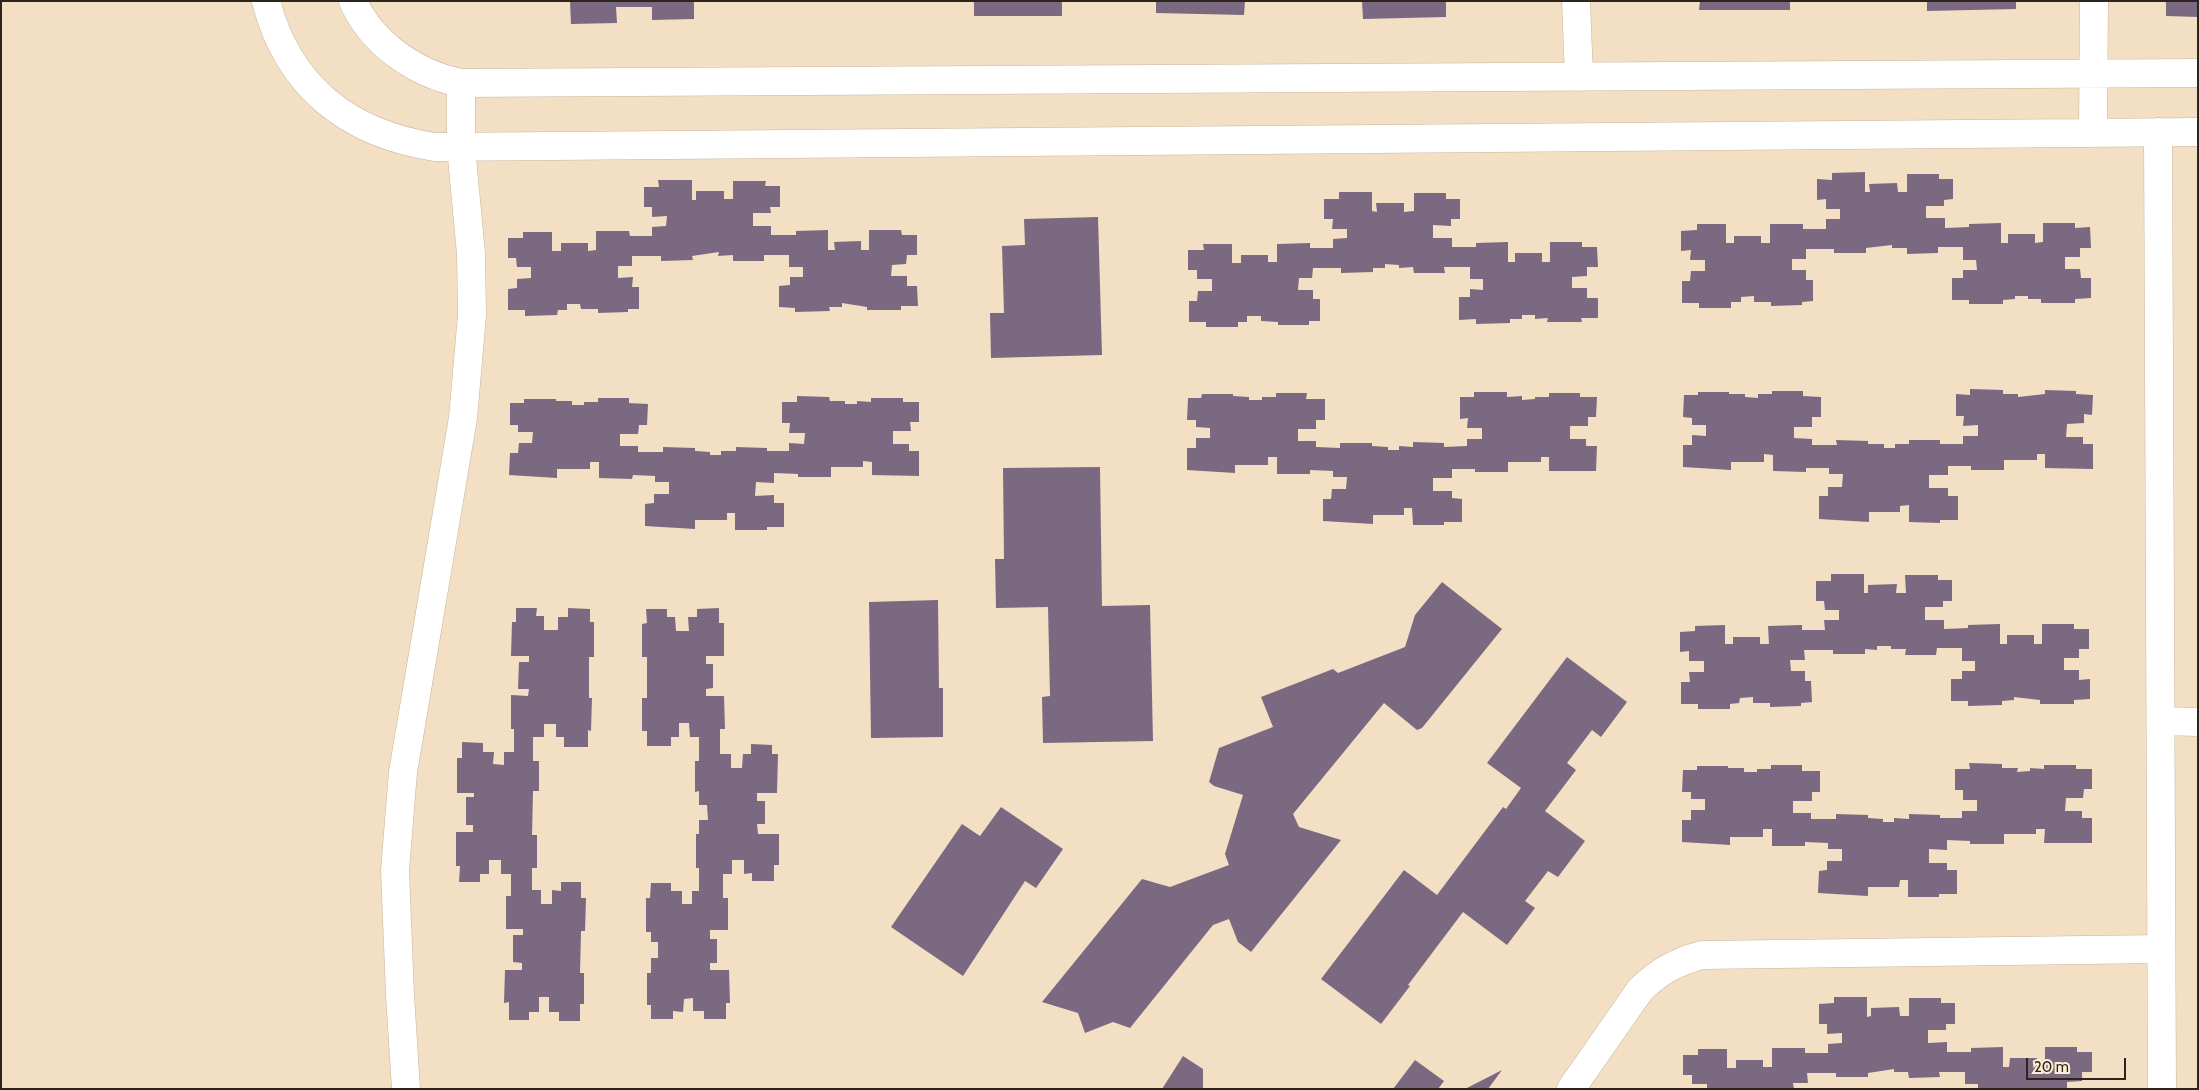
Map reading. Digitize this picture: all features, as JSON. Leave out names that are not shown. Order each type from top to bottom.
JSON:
[{"type":"street","points":[[266,1],[270,18],[282,46],[297,70],[316,93],[337,110],[359,124],[400,140],[435,147],[2198,132]]},
{"type":"street","points":[[353,1],[371,30],[390,49],[428,73],[461,83],[2198,74]]},
{"type":"street","points":[[1576,1],[1580,77]]},
{"type":"street","points":[[2093,133],[2094,1]]},
{"type":"street","points":[[406,1089],[395,870],[403,772],[463,418],[472,315],[471,254],[461,147],[461,83]]},
{"type":"street","points":[[2158,132],[2162,1089]]},
{"type":"street","points":[[2161,721],[2198,722]]},
{"type":"street","points":[[1571,1089],[1640,990],[1653,977],[1669,966],[1702,955],[2161,949]]},
{"type":"building","points":[[570,1],[694,1],[694,19],[652,20],[652,7],[616,7],[617,23],[571,24]]},
{"type":"building","points":[[974,1],[1062,1],[1062,16],[974,16]]},
{"type":"building","points":[[1156,1],[1245,1],[1244,15],[1156,13]]},
{"type":"building","points":[[1362,1],[1446,1],[1446,17],[1363,19]]},
{"type":"building","points":[[1700,1],[1790,1],[1790,10],[1699,10]]},
{"type":"building","points":[[1927,1],[2016,1],[2016,9],[1927,11]]},
{"type":"building","points":[[2166,1],[2198,1],[2198,17],[2166,16]]},
{"type":"building","points":[[1865,172],[1865,192],[1870,192],[1869,184],[1897,183],[1898,192],[1907,192],[1907,174],[1939,174],[1939,179],[1953,179],[1953,199],[1944,200],[1944,206],[1926,206],[1926,218],[1945,218],[1945,228],[1969,227],[1969,224],[2001,223],[2001,243],[2008,243],[2008,234],[2035,234],[2035,243],[2043,242],[2043,223],[2075,223],[2075,228],[2090,227],[2091,248],[2080,248],[2080,257],[2065,257],[2065,269],[2080,269],[2081,278],[2091,278],[2091,298],[2075,299],[2075,303],[2041,303],[2041,299],[2028,299],[2028,296],[2015,296],[2015,299],[2003,300],[2003,304],[1969,304],[1969,300],[1952,300],[1952,278],[1963,278],[1963,270],[1977,270],[1976,260],[1963,260],[1963,247],[1938,247],[1938,253],[1907,254],[1907,248],[1892,248],[1892,245],[1866,248],[1866,253],[1834,253],[1834,249],[1806,249],[1806,259],[1792,259],[1792,270],[1806,270],[1806,280],[1813,280],[1813,301],[1802,302],[1802,305],[1771,306],[1771,302],[1754,302],[1754,296],[1741,297],[1741,302],[1731,302],[1731,308],[1699,308],[1699,303],[1682,303],[1682,281],[1690,281],[1691,271],[1705,271],[1705,260],[1690,260],[1691,250],[1681,251],[1681,231],[1697,230],[1697,224],[1726,224],[1726,243],[1734,243],[1734,236],[1761,236],[1761,243],[1770,243],[1770,224],[1803,224],[1803,229],[1826,229],[1826,219],[1840,219],[1840,209],[1826,209],[1826,199],[1817,200],[1817,179],[1832,180],[1832,173]]},
{"type":"building","points":[[658,180],[692,180],[692,200],[696,200],[696,191],[724,191],[724,199],[733,199],[733,181],[766,181],[765,186],[780,186],[780,207],[770,207],[771,213],[753,213],[753,226],[771,226],[771,235],[796,235],[796,231],[828,230],[828,250],[835,250],[834,242],[861,241],[861,250],[869,250],[869,230],[901,230],[902,235],[917,235],[917,255],[907,255],[906,264],[892,265],[891,276],[907,276],[907,286],[917,286],[918,306],[901,306],[901,310],[867,310],[867,307],[842,303],[842,307],[829,307],[830,311],[795,312],[795,308],[779,307],[779,286],[790,285],[790,277],[803,277],[803,267],[789,267],[789,255],[764,255],[764,261],[733,261],[733,255],[718,256],[719,252],[692,256],[693,260],[661,261],[661,256],[632,256],[632,266],[618,266],[618,278],[633,277],[632,287],[639,287],[639,309],[628,309],[628,312],[598,313],[598,309],[581,309],[580,304],[567,304],[567,310],[558,310],[557,315],[525,316],[525,310],[508,310],[508,289],[517,288],[517,279],[531,278],[531,267],[517,267],[516,258],[508,258],[508,238],[523,238],[523,232],[552,232],[552,251],[561,251],[561,243],[588,243],[588,251],[596,250],[596,231],[629,231],[630,236],[652,236],[652,227],[666,226],[667,216],[652,217],[652,207],[644,207],[644,187],[659,187]]},
{"type":"building","points":[[1339,192],[1372,192],[1372,211],[1377,212],[1376,203],[1404,203],[1404,212],[1414,211],[1414,193],[1446,193],[1446,199],[1460,199],[1460,219],[1451,219],[1451,226],[1433,225],[1433,238],[1452,238],[1452,247],[1476,247],[1476,243],[1508,242],[1508,262],[1515,262],[1515,253],[1542,253],[1542,262],[1550,262],[1550,242],[1582,242],[1582,247],[1597,247],[1598,267],[1587,267],[1587,276],[1572,277],[1572,288],[1587,288],[1587,298],[1598,298],[1598,318],[1581,318],[1582,322],[1547,322],[1548,318],[1535,319],[1535,315],[1522,315],[1522,319],[1510,319],[1510,323],[1476,324],[1476,319],[1459,320],[1459,297],[1470,297],[1470,289],[1483,290],[1483,279],[1470,279],[1470,267],[1444,267],[1445,273],[1414,273],[1413,267],[1399,268],[1399,265],[1385,264],[1385,268],[1373,268],[1373,272],[1341,273],[1341,268],[1313,268],[1312,278],[1299,278],[1298,290],[1313,290],[1313,299],[1320,299],[1320,321],[1309,321],[1309,325],[1278,325],[1278,322],[1261,321],[1261,316],[1247,316],[1247,322],[1238,322],[1238,327],[1206,327],[1206,322],[1189,322],[1189,301],[1197,301],[1198,291],[1212,291],[1212,279],[1197,279],[1197,270],[1188,270],[1188,250],[1204,250],[1203,244],[1232,244],[1232,263],[1241,263],[1241,255],[1268,255],[1268,262],[1277,262],[1277,244],[1310,243],[1310,248],[1333,248],[1333,239],[1347,238],[1347,229],[1332,229],[1333,219],[1324,219],[1324,199],[1339,199]]},
{"type":"building","points":[[1098,217],[1102,355],[991,358],[990,313],[1004,313],[1002,246],[1025,245],[1024,219]]},
{"type":"building","points":[[1970,389],[2003,390],[2003,394],[2018,394],[2018,397],[2045,394],[2045,390],[2076,391],[2076,394],[2093,395],[2092,415],[2084,414],[2084,423],[2067,424],[2066,437],[2083,437],[2083,444],[2093,444],[2093,469],[2045,468],[2045,454],[2037,454],[2037,460],[2004,460],[2004,470],[1971,470],[1971,466],[1948,466],[1948,475],[1929,475],[1929,488],[1948,488],[1948,496],[1958,496],[1958,520],[1940,520],[1940,523],[1909,522],[1909,505],[1900,506],[1900,512],[1869,512],[1869,522],[1819,519],[1819,496],[1828,496],[1828,487],[1842,487],[1843,474],[1829,474],[1829,468],[1806,468],[1806,472],[1773,471],[1773,455],[1764,454],[1764,462],[1731,462],[1731,470],[1683,467],[1683,445],[1692,445],[1692,435],[1706,436],[1706,425],[1692,425],[1692,418],[1683,417],[1684,395],[1698,395],[1698,392],[1729,392],[1729,394],[1745,394],[1745,397],[1758,398],[1758,394],[1772,394],[1772,391],[1803,391],[1803,396],[1821,397],[1821,417],[1812,417],[1812,427],[1794,427],[1794,438],[1812,439],[1812,445],[1837,445],[1836,440],[1868,441],[1868,444],[1884,444],[1884,448],[1895,448],[1895,444],[1909,444],[1909,440],[1940,440],[1940,444],[1963,444],[1963,436],[1978,436],[1978,425],[1963,426],[1964,416],[1956,416],[1956,394],[1970,395]]},
{"type":"building","points":[[1474,392],[1507,392],[1507,397],[1522,396],[1522,400],[1535,399],[1535,397],[1549,397],[1549,393],[1580,393],[1580,397],[1597,397],[1596,417],[1588,417],[1588,426],[1570,426],[1570,439],[1586,439],[1586,446],[1597,446],[1596,471],[1549,471],[1549,457],[1541,457],[1541,462],[1508,462],[1508,472],[1475,472],[1475,469],[1452,469],[1452,478],[1433,478],[1433,491],[1452,491],[1452,498],[1462,499],[1462,522],[1444,522],[1444,525],[1413,525],[1412,508],[1404,508],[1404,515],[1373,515],[1373,524],[1323,521],[1323,499],[1331,499],[1332,489],[1346,489],[1347,477],[1333,477],[1333,471],[1310,470],[1310,474],[1277,474],[1277,457],[1268,457],[1268,465],[1235,465],[1235,473],[1187,470],[1187,448],[1196,448],[1196,438],[1210,438],[1210,428],[1196,427],[1196,420],[1187,420],[1188,398],[1201,398],[1202,394],[1233,394],[1233,396],[1249,397],[1249,400],[1262,400],[1262,397],[1276,397],[1276,393],[1307,393],[1306,399],[1325,399],[1325,420],[1316,420],[1316,429],[1298,429],[1298,441],[1316,441],[1316,447],[1340,448],[1340,443],[1372,443],[1372,446],[1388,447],[1388,450],[1399,450],[1399,446],[1413,447],[1413,442],[1444,443],[1444,447],[1467,446],[1467,439],[1482,439],[1482,428],[1467,428],[1468,418],[1460,419],[1460,397],[1474,397]]},
{"type":"building","points":[[797,396],[829,397],[830,401],[845,401],[845,404],[857,404],[857,401],[871,402],[871,398],[903,398],[903,402],[919,402],[919,422],[910,422],[911,431],[893,431],[893,444],[909,444],[909,451],[919,451],[919,476],[872,475],[872,462],[863,461],[863,467],[831,467],[831,477],[798,477],[798,474],[774,473],[774,483],[756,482],[755,496],[774,495],[774,503],[784,503],[784,527],[767,527],[767,530],[735,530],[735,513],[727,513],[727,520],[695,520],[695,529],[645,526],[645,504],[654,503],[654,494],[669,494],[669,482],[655,482],[655,476],[633,475],[632,479],[599,478],[599,462],[590,462],[590,469],[557,469],[557,478],[509,475],[510,453],[518,453],[519,443],[532,443],[533,432],[518,432],[518,425],[510,425],[510,403],[524,403],[524,399],[556,399],[556,401],[572,401],[572,405],[584,405],[584,402],[598,402],[598,398],[629,398],[629,403],[648,404],[647,425],[639,425],[638,434],[620,434],[620,446],[638,446],[638,452],[663,452],[663,447],[695,448],[695,451],[710,452],[710,455],[721,455],[721,451],[736,451],[736,447],[767,448],[767,451],[789,451],[789,443],[804,444],[805,433],[789,433],[790,423],[782,423],[782,402],[797,402]]},
{"type":"building","points":[[1100,467],[1102,606],[1150,605],[1153,741],[1043,743],[1042,697],[1050,696],[1048,607],[996,608],[995,559],[1004,559],[1003,468]]},
{"type":"building","points":[[1831,574],[1864,574],[1864,593],[1868,593],[1868,585],[1897,584],[1896,593],[1906,593],[1905,575],[1938,575],[1938,580],[1952,580],[1952,601],[1943,601],[1943,607],[1925,607],[1925,620],[1944,620],[1944,629],[1968,628],[1968,625],[2000,624],[2000,644],[2007,644],[2007,635],[2034,635],[2034,644],[2042,644],[2042,624],[2074,624],[2074,629],[2089,629],[2089,649],[2079,649],[2079,658],[2064,658],[2064,670],[2079,670],[2079,680],[2090,679],[2090,699],[2074,700],[2074,704],[2040,704],[2040,700],[2014,697],[2014,700],[2002,701],[2002,705],[1968,706],[1968,701],[1951,701],[1951,679],[1962,679],[1962,671],[1975,671],[1975,661],[1962,661],[1962,648],[1937,648],[1936,655],[1905,655],[1906,649],[1891,649],[1891,646],[1877,646],[1877,650],[1865,649],[1865,654],[1833,654],[1833,650],[1804,650],[1805,660],[1790,660],[1791,671],[1805,671],[1805,681],[1811,681],[1812,702],[1801,703],[1801,706],[1770,707],[1770,703],[1753,703],[1753,697],[1740,698],[1739,703],[1730,704],[1730,709],[1698,709],[1698,704],[1681,704],[1681,682],[1690,682],[1689,672],[1704,672],[1704,661],[1689,661],[1689,651],[1680,652],[1680,632],[1695,631],[1695,626],[1725,625],[1725,644],[1733,644],[1733,637],[1760,637],[1760,644],[1769,644],[1768,626],[1802,625],[1802,630],[1825,630],[1824,620],[1839,620],[1839,610],[1825,610],[1824,601],[1816,601],[1816,581],[1831,581]]},
{"type":"building","points":[[1442,582],[1502,629],[1422,728],[1417,730],[1384,703],[1293,814],[1299,827],[1341,840],[1251,952],[1238,942],[1229,919],[1213,925],[1130,1028],[1113,1022],[1085,1033],[1078,1013],[1042,1002],[1142,879],[1170,887],[1229,865],[1225,854],[1243,795],[1214,786],[1209,782],[1219,748],[1273,727],[1261,697],[1333,669],[1338,673],[1405,647],[1415,615]]},
{"type":"building","points":[[938,600],[939,688],[943,688],[943,737],[871,738],[869,602]]},
{"type":"building","points":[[516,608],[537,608],[536,616],[544,616],[544,630],[558,630],[558,617],[568,617],[568,608],[590,609],[590,622],[594,622],[594,657],[589,657],[589,698],[592,698],[591,731],[588,730],[588,747],[564,747],[564,737],[556,737],[556,724],[544,724],[544,737],[533,737],[533,761],[539,761],[539,791],[533,791],[532,835],[537,835],[537,868],[532,868],[532,890],[541,890],[541,904],[552,904],[552,890],[561,891],[561,882],[581,882],[581,898],[586,898],[585,931],[581,931],[580,973],[584,973],[584,1004],[580,1004],[580,1021],[559,1021],[559,1012],[549,1012],[549,997],[539,997],[539,1012],[529,1012],[529,1020],[509,1020],[509,1002],[504,1003],[505,970],[522,970],[522,963],[513,962],[513,935],[523,935],[523,929],[506,929],[506,896],[511,896],[511,874],[501,874],[501,860],[489,860],[489,874],[480,874],[480,882],[459,882],[460,866],[456,866],[456,832],[473,832],[473,825],[466,825],[466,797],[474,797],[474,793],[457,793],[457,758],[462,758],[462,742],[483,743],[483,752],[494,752],[493,764],[504,765],[504,752],[514,752],[514,729],[511,729],[511,695],[528,696],[529,689],[518,689],[519,662],[529,662],[529,656],[511,656],[512,622],[516,622]]},
{"type":"building","points":[[719,608],[719,623],[724,623],[724,656],[706,656],[706,664],[713,664],[713,688],[706,689],[706,696],[724,696],[725,729],[720,729],[720,754],[731,754],[731,768],[742,768],[743,754],[751,754],[751,744],[772,745],[772,754],[778,754],[777,793],[757,793],[757,801],[765,801],[765,824],[757,824],[758,834],[779,834],[779,865],[774,865],[774,881],[752,881],[752,873],[744,874],[744,860],[732,860],[732,874],[723,874],[723,898],[728,898],[728,930],[710,930],[710,939],[717,939],[717,963],[710,963],[710,970],[729,970],[730,1003],[726,1003],[726,1019],[704,1019],[704,1011],[693,1011],[693,998],[684,999],[683,1012],[673,1011],[673,1019],[651,1019],[651,1005],[647,1005],[647,973],[651,973],[651,958],[658,958],[658,942],[651,942],[651,932],[646,932],[646,898],[650,898],[651,883],[671,883],[671,891],[682,891],[682,904],[692,904],[692,891],[699,891],[699,868],[696,868],[696,834],[699,834],[699,820],[708,820],[707,805],[699,805],[699,791],[695,792],[695,761],[699,761],[699,737],[690,737],[689,723],[679,723],[679,737],[671,737],[671,746],[647,746],[647,731],[642,731],[642,698],[647,698],[647,657],[642,657],[642,624],[647,623],[646,609],[667,609],[667,617],[675,617],[676,631],[689,631],[688,617],[697,617],[697,609]]},
{"type":"building","points":[[1567,657],[1627,702],[1601,737],[1592,730],[1567,763],[1576,770],[1545,811],[1585,841],[1558,877],[1548,871],[1525,901],[1535,908],[1507,945],[1463,912],[1381,1024],[1321,979],[1404,870],[1437,895],[1503,807],[1506,809],[1521,788],[1487,763]]},
{"type":"building","points":[[1969,763],[2002,764],[2002,768],[2018,768],[2017,772],[2030,771],[2030,768],[2044,769],[2044,765],[2076,765],[2076,769],[2092,769],[2092,789],[2084,789],[2083,798],[2066,798],[2065,811],[2082,811],[2082,818],[2092,818],[2092,843],[2044,843],[2045,829],[2036,829],[2036,834],[2004,834],[2004,844],[1970,844],[1970,841],[1947,840],[1947,850],[1929,849],[1929,863],[1947,863],[1947,870],[1957,870],[1957,894],[1939,894],[1939,897],[1908,897],[1908,880],[1900,880],[1899,887],[1868,887],[1868,896],[1818,893],[1819,871],[1827,870],[1827,861],[1842,861],[1842,849],[1828,849],[1828,843],[1805,842],[1805,846],[1772,846],[1772,829],[1763,829],[1763,837],[1730,837],[1730,845],[1682,842],[1682,820],[1691,820],[1691,810],[1705,810],[1705,799],[1691,799],[1691,792],[1682,792],[1683,770],[1697,770],[1697,766],[1728,766],[1728,768],[1744,768],[1744,772],[1757,772],[1757,769],[1771,769],[1771,765],[1802,765],[1802,771],[1820,771],[1820,792],[1812,792],[1812,801],[1793,801],[1793,813],[1811,813],[1811,819],[1836,819],[1836,814],[1868,815],[1868,818],[1883,819],[1883,822],[1894,822],[1894,818],[1909,819],[1909,814],[1940,815],[1940,818],[1962,818],[1962,811],[1977,811],[1977,800],[1963,800],[1963,790],[1955,790],[1955,769],[1970,769]]},
{"type":"building","points":[[1001,807],[1063,849],[1036,888],[1025,881],[963,976],[891,927],[962,824],[980,836]]},
{"type":"building","points":[[1834,997],[1867,997],[1867,1017],[1871,1016],[1871,1008],[1899,1007],[1900,1016],[1909,1016],[1909,998],[1941,998],[1941,1003],[1955,1003],[1955,1024],[1946,1024],[1946,1030],[1928,1030],[1928,1043],[1947,1042],[1947,1052],[1971,1052],[1971,1048],[2003,1047],[2003,1067],[2009,1067],[2010,1058],[2037,1058],[2037,1067],[2045,1066],[2045,1047],[2077,1047],[2077,1052],[2092,1052],[2092,1072],[2082,1072],[2082,1081],[2067,1082],[2067,1089],[1978,1089],[1978,1084],[1965,1084],[1965,1072],[1939,1072],[1940,1077],[1909,1078],[1908,1072],[1894,1072],[1894,1069],[1868,1073],[1868,1077],[1836,1077],[1836,1073],[1807,1073],[1808,1083],[1793,1083],[1794,1089],[1707,1089],[1707,1084],[1692,1084],[1692,1075],[1683,1075],[1683,1055],[1698,1055],[1698,1049],[1727,1049],[1727,1068],[1736,1068],[1736,1060],[1763,1060],[1763,1067],[1772,1067],[1772,1048],[1805,1048],[1805,1053],[1828,1053],[1828,1044],[1842,1043],[1842,1033],[1827,1034],[1827,1024],[1819,1024],[1819,1004],[1834,1003]]},
{"type":"building","points":[[1183,1056],[1203,1069],[1203,1089],[1162,1089]]},
{"type":"building","points":[[1415,1060],[1444,1081],[1438,1089],[1393,1089]]},
{"type":"building","points":[[1502,1070],[1488,1089],[1465,1089]]}]
